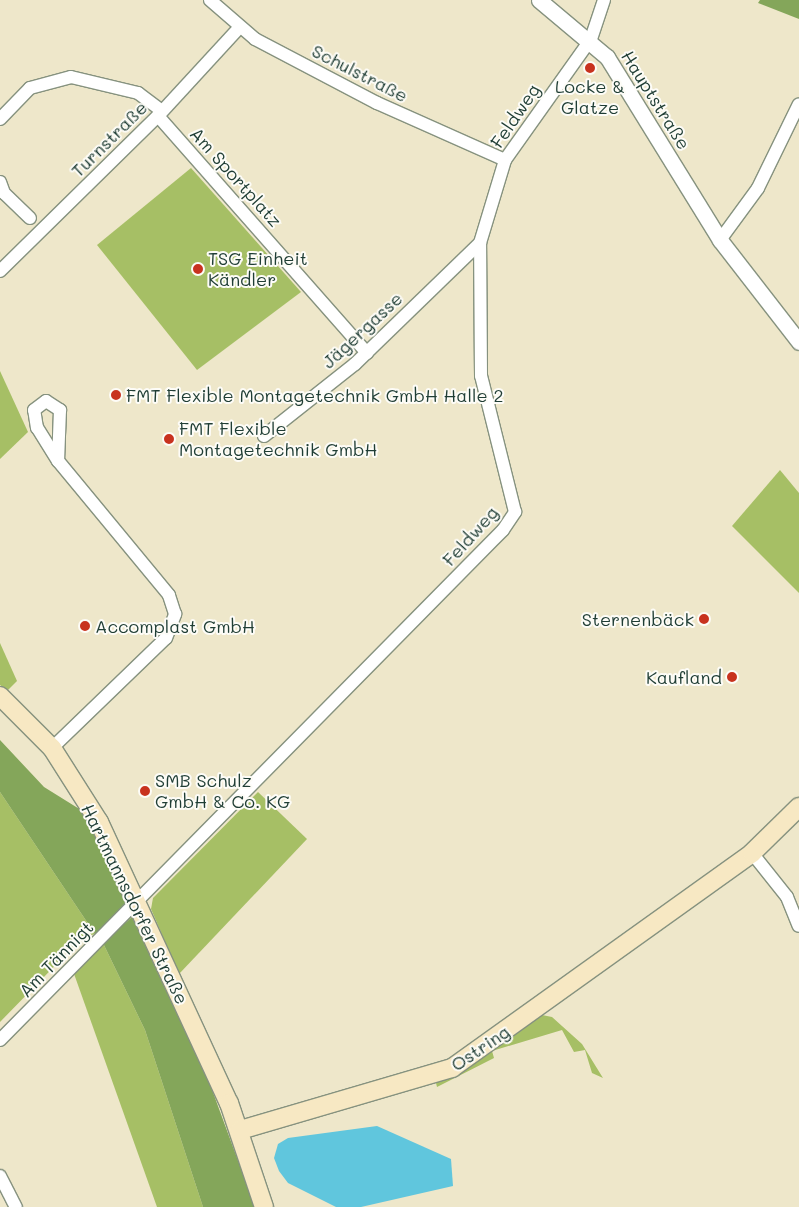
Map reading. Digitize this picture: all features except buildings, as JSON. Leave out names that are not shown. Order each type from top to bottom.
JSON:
[{"type":"main road","name":"Hartmannsdorfer Straße","points":[[0,696],[52,748],[99,822],[240,1130]]},
{"type":"main road","name":"Ostring","points":[[240,1130],[452,1068],[752,853],[799,807]]},
{"type":"main road","points":[[240,1130],[264,1207]]},
{"type":"street","name":"Schulstraße","points":[[210,0],[239,28],[377,103],[505,160]]},
{"type":"street","name":"Hauptstraße","points":[[539,0],[591,39],[624,82],[720,240],[799,342]]},
{"type":"street","name":"Feldweg","points":[[136,903],[503,530],[514,512],[481,376],[480,243],[505,160],[591,39],[604,0]]},
{"type":"street","name":"Turnstraße","points":[[0,270],[160,113],[239,28]]},
{"type":"street","name":"Am Sportplatz","points":[[0,118],[19,96],[39,83],[71,77],[138,93],[160,113],[367,353]]},
{"type":"street","points":[[720,240],[758,188],[799,104]]},
{"type":"street","points":[[0,182],[4,193],[30,218]]},
{"type":"street","name":"Jägergasse","points":[[264,436],[367,353],[480,243]]},
{"type":"street","points":[[52,748],[166,638],[175,614],[169,595],[58,460]]},
{"type":"street","points":[[752,853],[787,897],[799,926]]},
{"type":"street","name":"Am Tännigt","points":[[0,1040],[136,903]]},
{"type":"street","points":[[0,1176],[16,1207]]},
{"type":"green space","points":[[760,0],[799,0],[799,19],[758,3]]},
{"type":"green space","name":"TSG Einheit Kändler","points":[[191,168],[301,292],[197,370],[97,245]]},
{"type":"green space","points":[[0,371],[28,432],[0,459]]},
{"type":"green space","points":[[780,470],[799,493],[799,593],[732,526]]},
{"type":"green space","points":[[0,643],[17,681],[7,691],[0,685]]},
{"type":"green space","points":[[0,740],[44,787],[89,815],[126,904],[95,934],[0,792]]},
{"type":"green space","points":[[0,792],[95,934],[82,938],[0,1022]]},
{"type":"green space","points":[[258,792],[307,839],[179,974],[151,909],[153,898]]},
{"type":"green space","points":[[132,917],[211,1087],[255,1207],[203,1207],[145,1030],[103,943]]},
{"type":"green space","points":[[103,943],[145,1030],[203,1207],[157,1207],[73,971]]},
{"type":"green space","points":[[542,1015],[552,1017],[582,1044],[603,1078],[592,1073],[585,1050],[574,1052],[562,1030],[492,1051],[494,1058],[437,1087],[436,1083]]},
{"type":"water","points":[[377,1126],[451,1159],[453,1186],[361,1207],[336,1207],[288,1183],[279,1171],[274,1158],[278,1144],[288,1138]]},
{"type":"place","name":"Locke & Glatze","points":[[590,68]]},
{"type":"place","name":"TSG Einheit Kändler","points":[[198,269]]},
{"type":"place","name":"FMT Flexible Montagetechnik GmbH Halle 2","points":[[116,395]]},
{"type":"place","name":"FMT Flexible Montagetechnik GmbH","points":[[169,439]]},
{"type":"place","name":"Sternenbäck","points":[[704,619]]},
{"type":"place","name":"Accomplast GmbH","points":[[85,626]]},
{"type":"place","name":"Kaufland","points":[[732,677]]},
{"type":"place","name":"SMB Schulz GmbH & Co. KG","points":[[145,791]]}]
